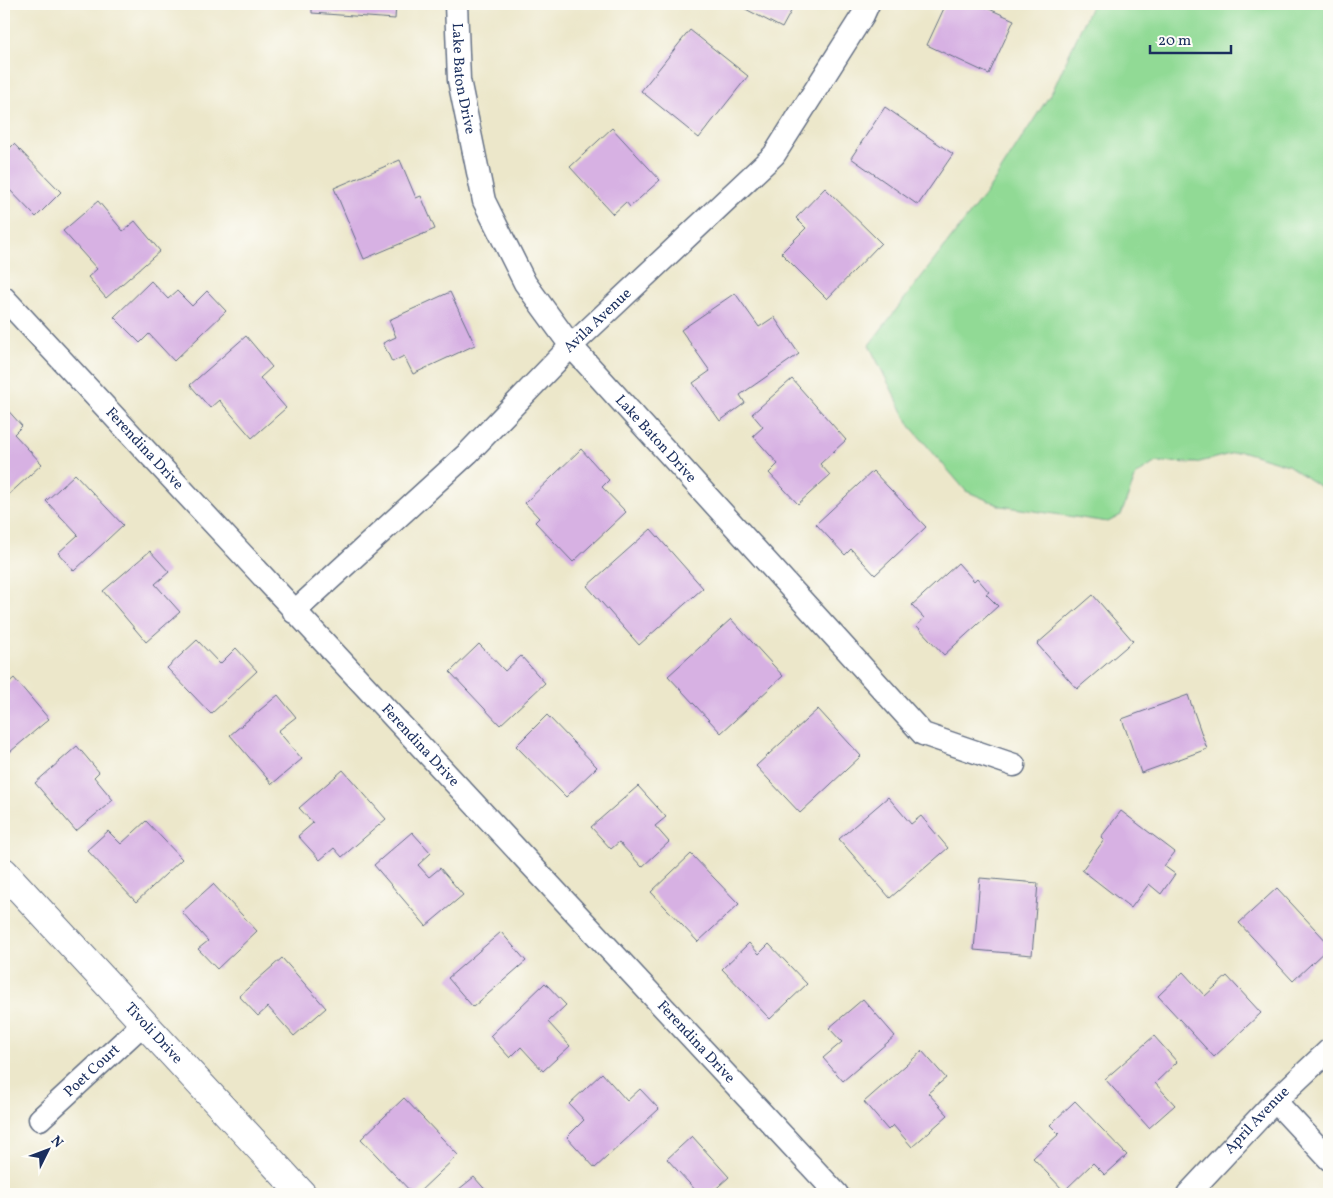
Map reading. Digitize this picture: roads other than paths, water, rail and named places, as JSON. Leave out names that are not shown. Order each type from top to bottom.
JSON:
[{"type":"street","name":"Lake Baton Drive","points":[[456,4],[459,80],[484,201],[525,283],[571,346],[923,734],[1014,765]]},
{"type":"street","name":"Avila Avenue","points":[[294,612],[468,453],[571,346],[774,156],[863,15],[868,4]]},
{"type":"street","name":"Ferendina Drive","points":[[4,298],[836,1194]]},
{"type":"street","name":"Tivoli Drive","points":[[4,872],[302,1194]]},
{"type":"street","name":"Poet Court","points":[[40,1119],[144,1023]]},
{"type":"street","name":"April Avenue","points":[[1188,1194],[1275,1100],[1329,1050]]},
{"type":"street","points":[[1275,1100],[1329,1159]]}]
